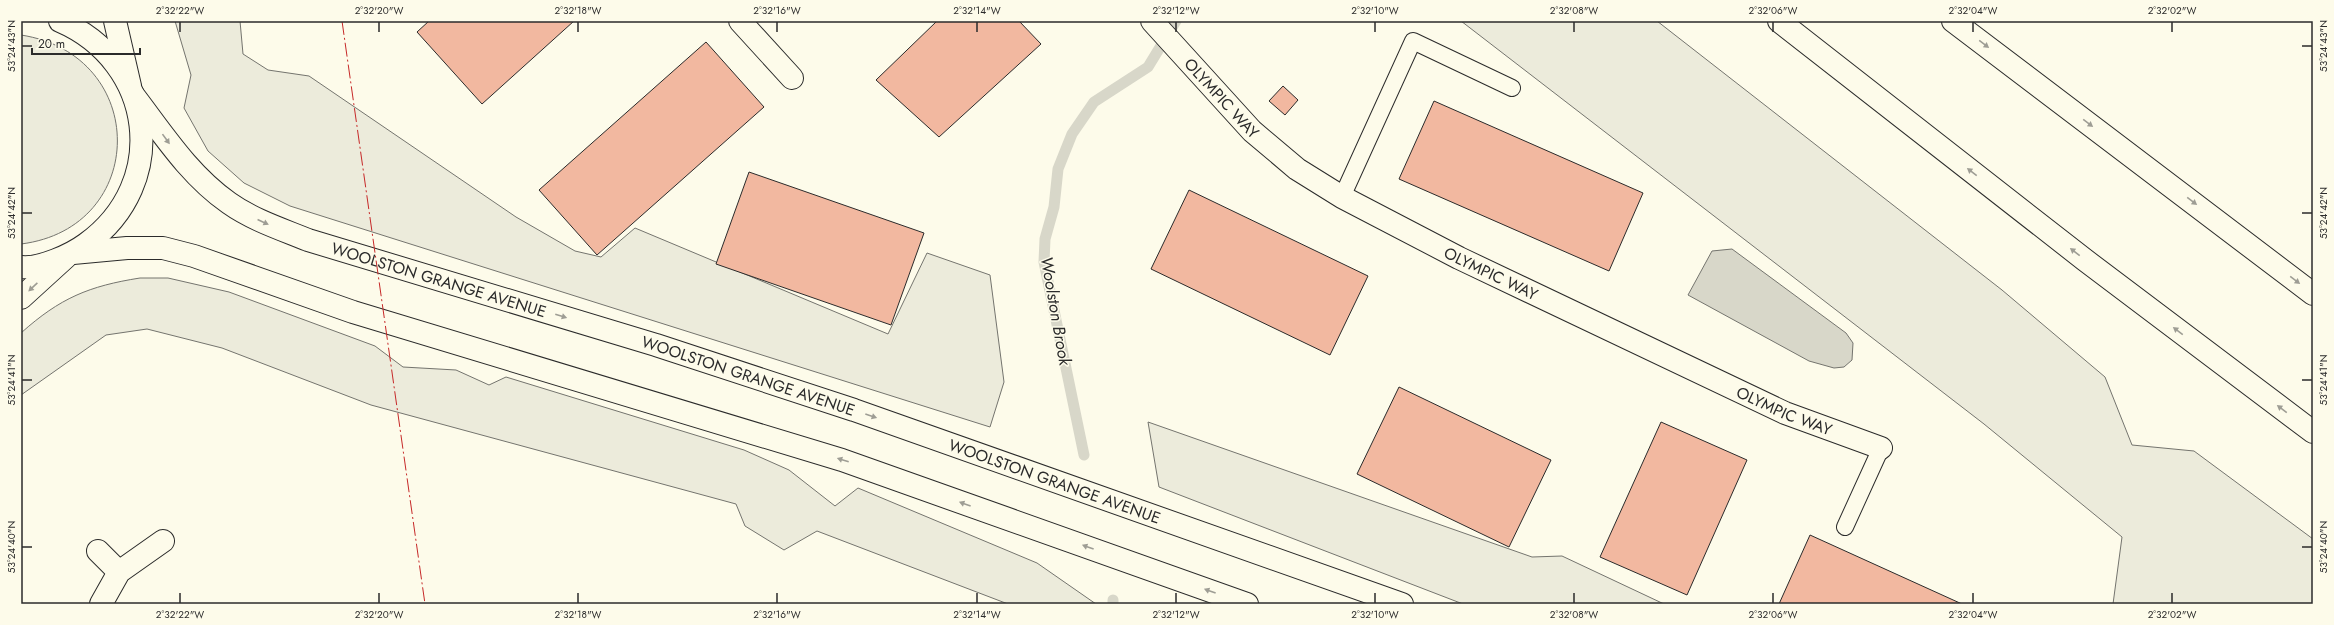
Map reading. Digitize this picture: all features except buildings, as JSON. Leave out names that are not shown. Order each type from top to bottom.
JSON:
[{"type":"main road","points":[[60,21],[81,30],[110,55],[133,92]]},
{"type":"main road","points":[[21,298],[70,255],[103,232],[125,203],[139,169],[142,132],[115,21]]},
{"type":"main road","points":[[740,21],[792,78]]},
{"type":"main road","name":"OLYMPIC WAY","points":[[1152,21],[1252,131],[1297,169],[1342,197],[1459,258],[1778,410],[1881,448]]},
{"type":"main road","points":[[1779,21],[2085,260],[2313,432]]},
{"type":"main road","points":[[1953,21],[2313,294]]},
{"type":"main road","name":"WOOLSTON GRANGE AVENUE","points":[[133,92],[180,158],[205,183],[229,203],[262,222],[308,240],[656,345],[854,410],[1402,604]]},
{"type":"main road","points":[[21,267],[70,255],[127,248],[163,248],[194,256],[353,312],[842,460],[1247,604]]},
{"type":"main road","points":[[101,604],[119,572],[163,541]]},
{"type":"main road","points":[[98,552],[119,572]]},
{"type":"lane","points":[[1342,197],[1413,41],[1512,88]]},
{"type":"lane","points":[[1845,528],[1881,448]]},
{"type":"shaded area","points":[[175,21],[240,21],[243,54],[268,70],[309,76],[516,217],[575,251],[601,257],[635,228],[888,334],[927,253],[990,275],[1004,382],[990,427],[290,206],[244,183],[208,151],[184,108],[191,75]]},
{"type":"shaded area","points":[[1461,21],[1657,21],[2002,290],[2105,377],[2132,445],[2194,451],[2313,539],[2313,604],[2113,604],[2122,537],[1984,424]]},
{"type":"shaded area","points":[[21,35],[63,49],[93,74],[111,106],[117,141],[111,176],[93,207],[63,231],[21,244]]},
{"type":"shaded area","points":[[1732,249],[1846,333],[1853,343],[1852,360],[1844,367],[1834,368],[1809,361],[1688,295],[1712,251]]},
{"type":"shaded area","points":[[140,278],[168,278],[229,292],[375,346],[403,367],[456,370],[489,385],[506,377],[744,450],[789,470],[835,506],[858,488],[1037,563],[1096,604],[1008,604],[817,531],[784,550],[745,526],[736,504],[371,405],[222,348],[147,329],[106,335],[21,395],[21,333],[62,302],[76,295],[105,285]]},
{"type":"shaded area","points":[[1148,422],[1532,557],[1562,556],[1664,604],[1463,604],[1159,487]]},
{"type":"waterway","name":"Woolston Brook","points":[[1084,455],[1044,262],[1045,239],[1054,207],[1058,169],[1072,134],[1094,102],[1148,67],[1176,21]]},
{"type":"power","points":[[342,21],[425,604]]}]
